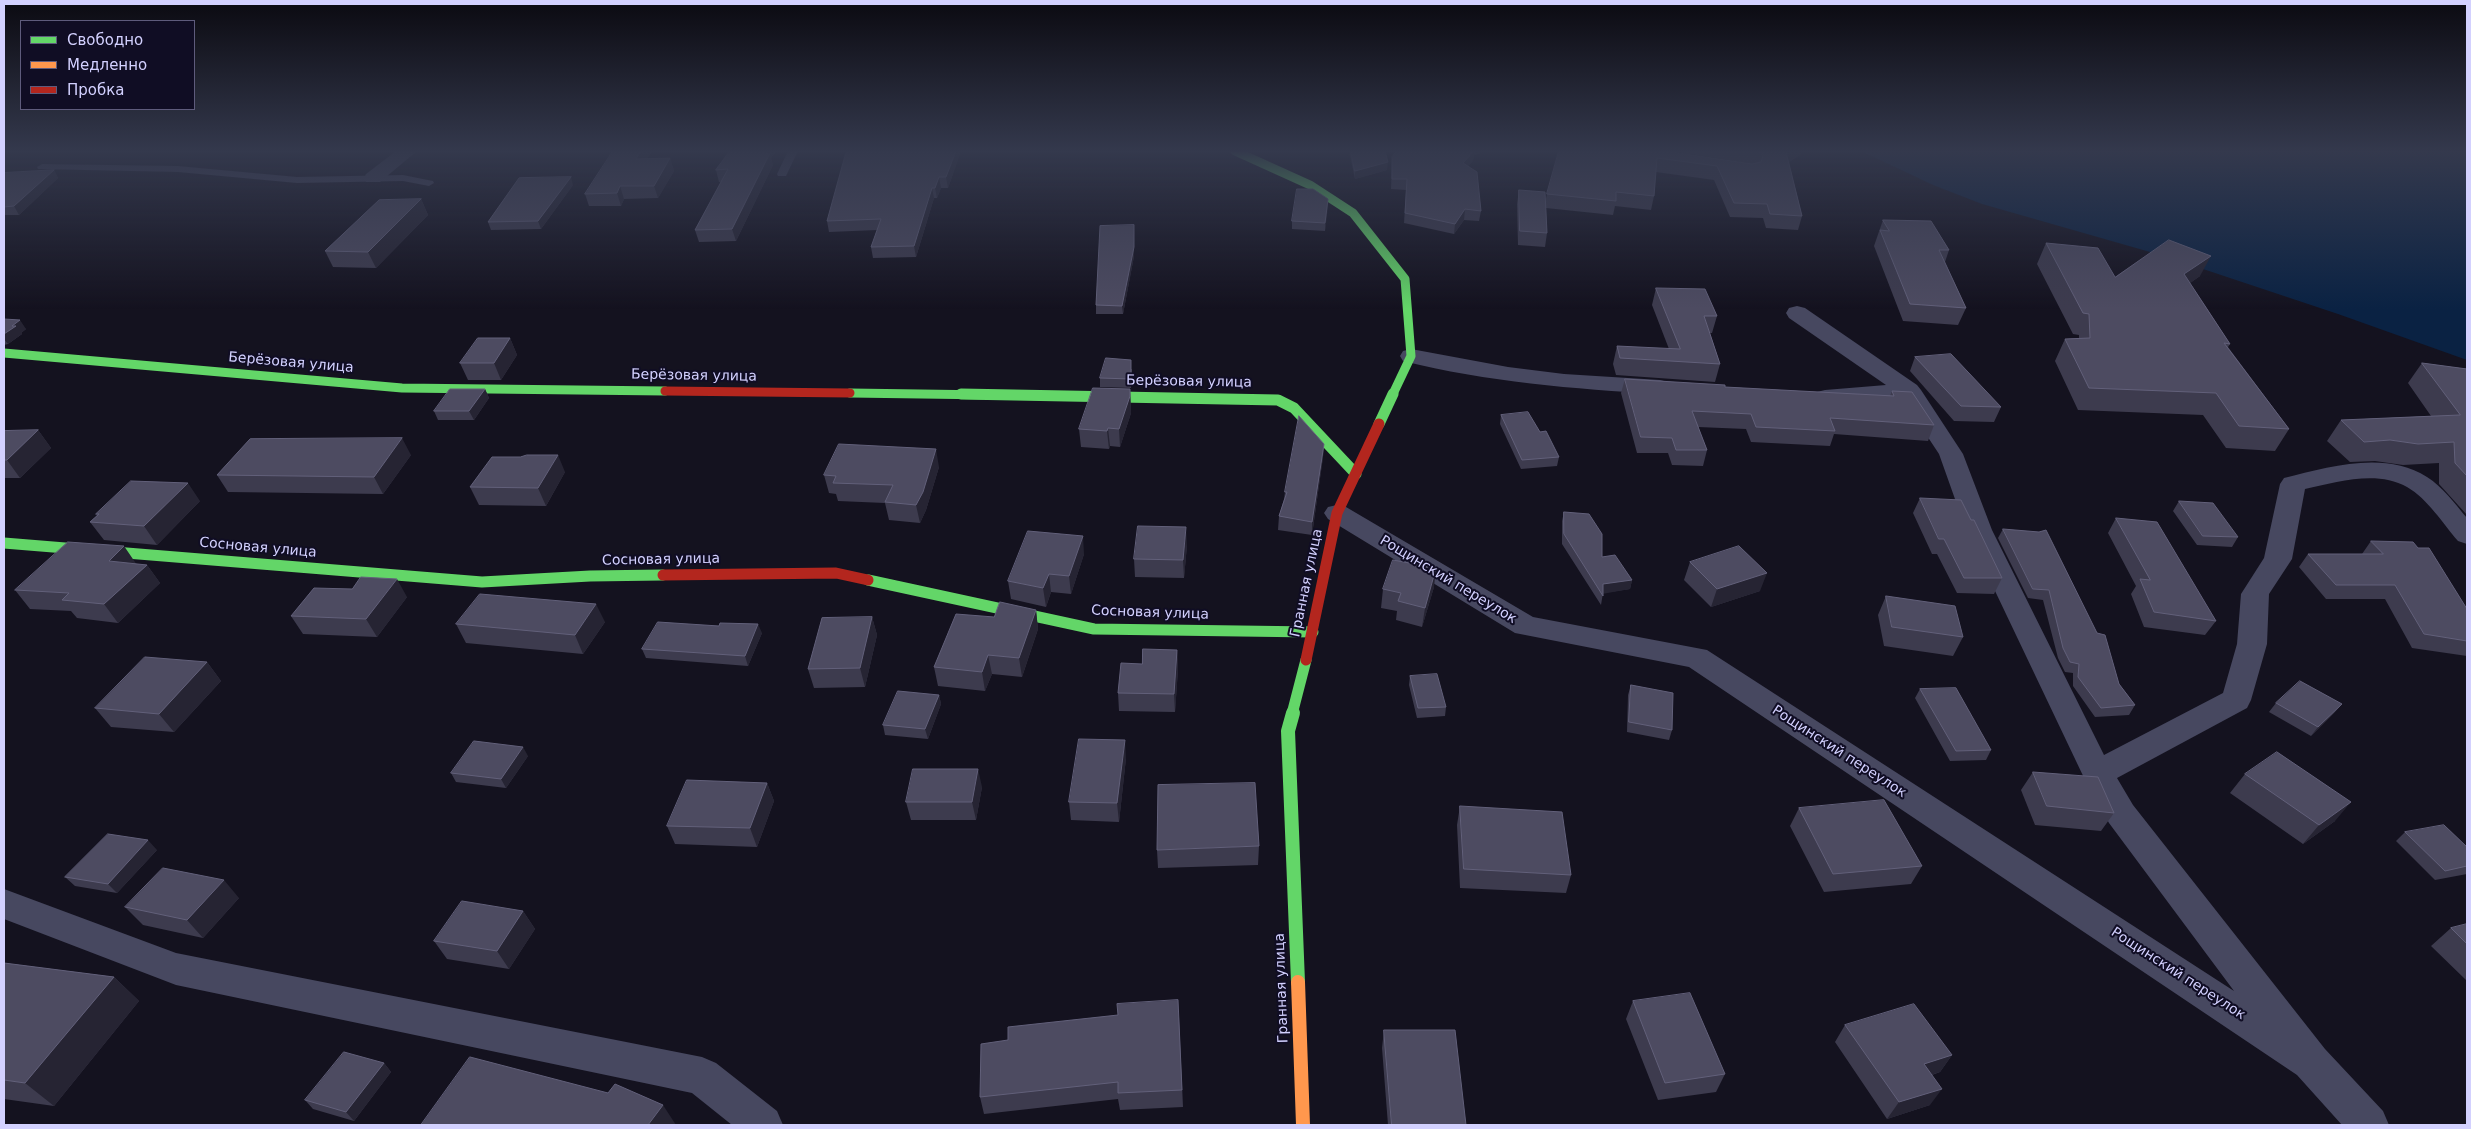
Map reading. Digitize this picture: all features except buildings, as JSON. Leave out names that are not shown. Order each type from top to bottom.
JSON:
[{"type":"street","name":"Гранная улица","points":[[1303,1125],[1288,731],[1313,632],[1337,513],[1411,356],[1406,279],[1353,213],[1339,204]]},
{"type":"street","points":[[1797,313],[1909,390],[1951,454],[1979,530],[2098,773],[2121,814],[2311,1062],[2369,1125]]},
{"type":"street","name":"Берёзовая улица","points":[[4,353],[402,388],[1261,398],[1278,400],[1294,408],[1356,474]]},
{"type":"street","points":[[1411,356],[1508,374],[1564,381],[1682,388]]},
{"type":"street","points":[[1800,395],[1842,396],[1909,390]]},
{"type":"street","points":[[2098,773],[2236,700],[2252,644],[2255,594],[2278,559],[2293,484],[2358,471],[2400,476],[2416,482],[2467,535]]},
{"type":"street","name":"Рощинский переулок","points":[[1337,513],[1525,626],[1697,658],[2311,1062]]},
{"type":"street","name":"Сосновая улица","points":[[4,543],[482,582],[590,576],[836,573],[1094,629],[1313,632]]},
{"type":"street","points":[[4,904],[176,969],[702,1076],[763,1125]]},
{"type":"water","points":[[1982,204],[2467,204],[2467,360],[2338,314],[2164,256]]},
{"type":"traffic: fast","points":[[1339,204],[1353,213],[1405,279],[1411,356],[1379,424]]},
{"type":"traffic: fast","points":[[4,353],[402,388],[665,391]]},
{"type":"traffic: fast","points":[[850,393],[1261,398],[1278,400],[1294,408],[1356,474]]},
{"type":"traffic: fast","points":[[4,543],[482,582],[590,576],[663,575]]},
{"type":"traffic: fast","points":[[868,580],[1094,629],[1313,632]]},
{"type":"traffic: fast","points":[[1298,982],[1288,731],[1306,660]]},
{"type":"traffic: slow","points":[[1298,982],[1303,1125]]},
{"type":"traffic: jam","points":[[665,391],[850,393]]},
{"type":"traffic: jam","points":[[1306,660],[1337,513],[1379,424]]},
{"type":"traffic: jam","points":[[663,575],[836,573],[868,580]]}]
